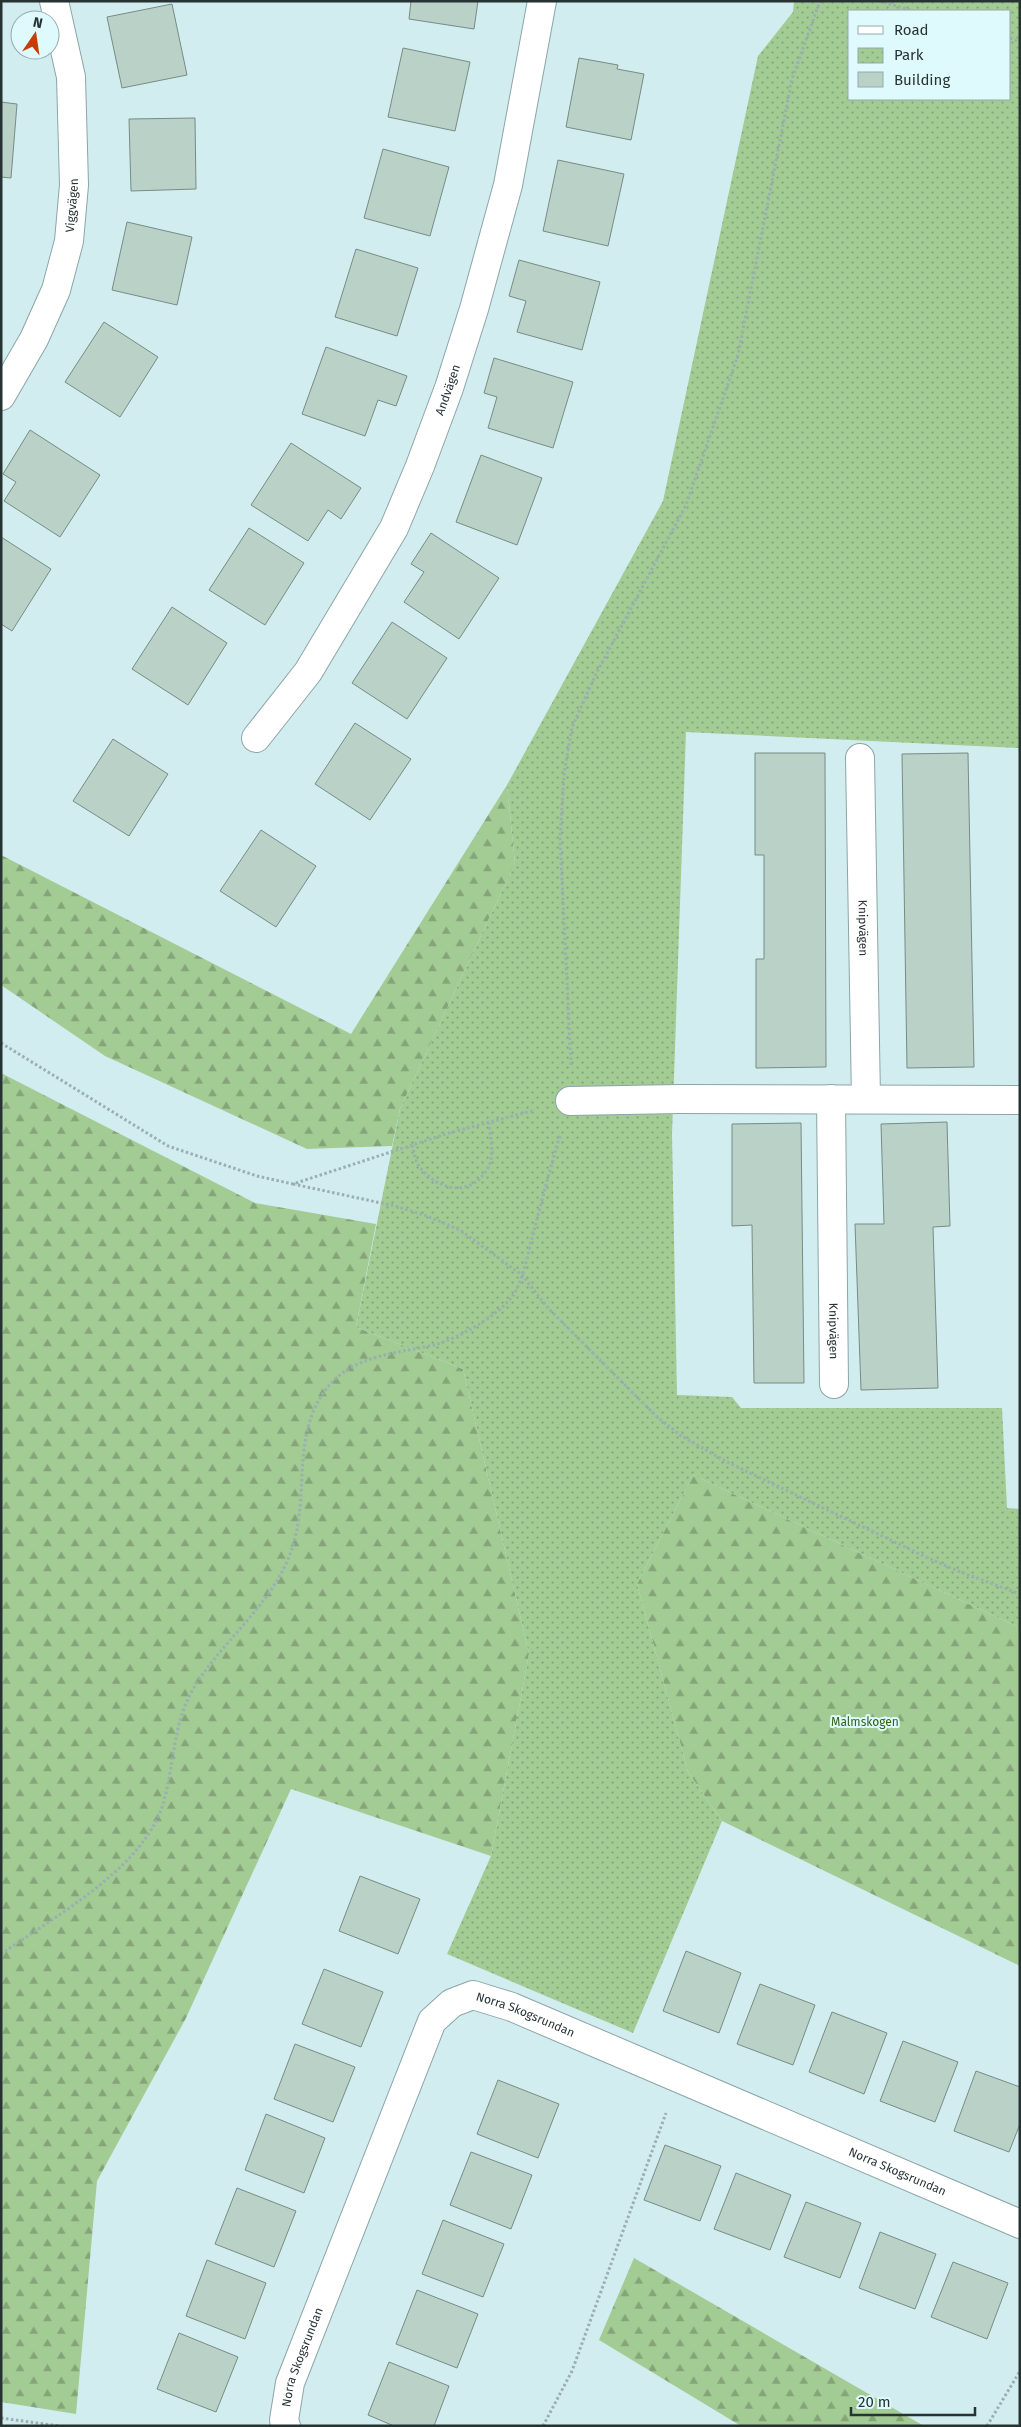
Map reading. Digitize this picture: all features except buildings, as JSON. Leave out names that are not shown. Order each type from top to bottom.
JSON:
[{"type":"street","name":"Viggvägen","points":[[1,396],[34,339],[56,290],[69,241],[74,185],[72,77],[54,1]]},
{"type":"street","name":"Andvägen","points":[[256,738],[308,672],[394,528],[420,466],[466,336],[508,185],[542,1]]},
{"type":"street","name":"Knipvägen","points":[[860,758],[866,1099]]},
{"type":"street","name":"Knipvägen","points":[[831,1099],[834,1384]]},
{"type":"street","points":[[570,1101],[1020,1100]]},
{"type":"street","name":"Norra Skogsrundan","points":[[286,2426],[284,2420],[290,2383],[432,2021],[452,2003],[473,1995],[512,2007],[1020,2224]]},
{"type":"path","points":[[1,1954],[95,1888],[128,1860],[144,1843],[156,1823],[167,1786],[176,1729],[182,1711],[205,1671],[270,1592],[284,1571],[295,1541],[306,1434],[322,1393],[349,1368],[380,1355],[436,1344],[474,1328],[511,1298],[522,1275],[572,1091],[560,839],[564,774],[572,727],[596,674],[686,505],[738,356],[792,79],[820,1]]},
{"type":"path","points":[[879,1],[910,10]]},
{"type":"path","points":[[1,1044],[168,1146],[257,1176],[395,1206],[427,1216],[460,1230],[522,1275],[548,1308],[656,1416],[680,1436],[725,1462],[926,1557],[1020,1594]]},
{"type":"path","points":[[293,1184],[412,1145],[570,1101]]},
{"type":"path","points":[[412,1145],[417,1165],[434,1182],[455,1189],[475,1182],[489,1167],[491,1146],[489,1122]]},
{"type":"path","points":[[543,2426],[572,2371],[678,2079]]},
{"type":"path","points":[[987,2426],[1020,2371]]},
{"type":"path","points":[[1,2418],[59,2426]]},
{"type":"green space","points":[[794,1],[1020,1],[1020,748],[686,732],[672,1134],[677,1395],[732,1397],[741,1408],[1002,1408],[1007,1508],[1020,1509],[1020,1628],[693,1475],[637,1584],[688,1772],[722,1821],[633,2033],[447,1954],[491,1856],[529,1654],[463,1369],[356,1327],[400,1109],[515,863],[507,785],[663,501],[758,56],[793,12]]},
{"type":"green space","points":[[507,785],[515,863],[400,1109],[392,1146],[307,1149],[105,1056],[1,985],[1,855],[351,1034]]},
{"type":"green space","points":[[1,1073],[255,1203],[376,1224],[356,1327],[463,1369],[529,1654],[491,1856],[291,1789],[186,2018],[97,2181],[76,2414],[1,2402]]},
{"type":"green space","name":"Malmskogen","points":[[693,1475],[1020,1628],[1020,1966],[722,1821],[688,1772],[637,1584]]},
{"type":"green space","points":[[634,2258],[924,2426],[741,2426],[599,2340]]}]
